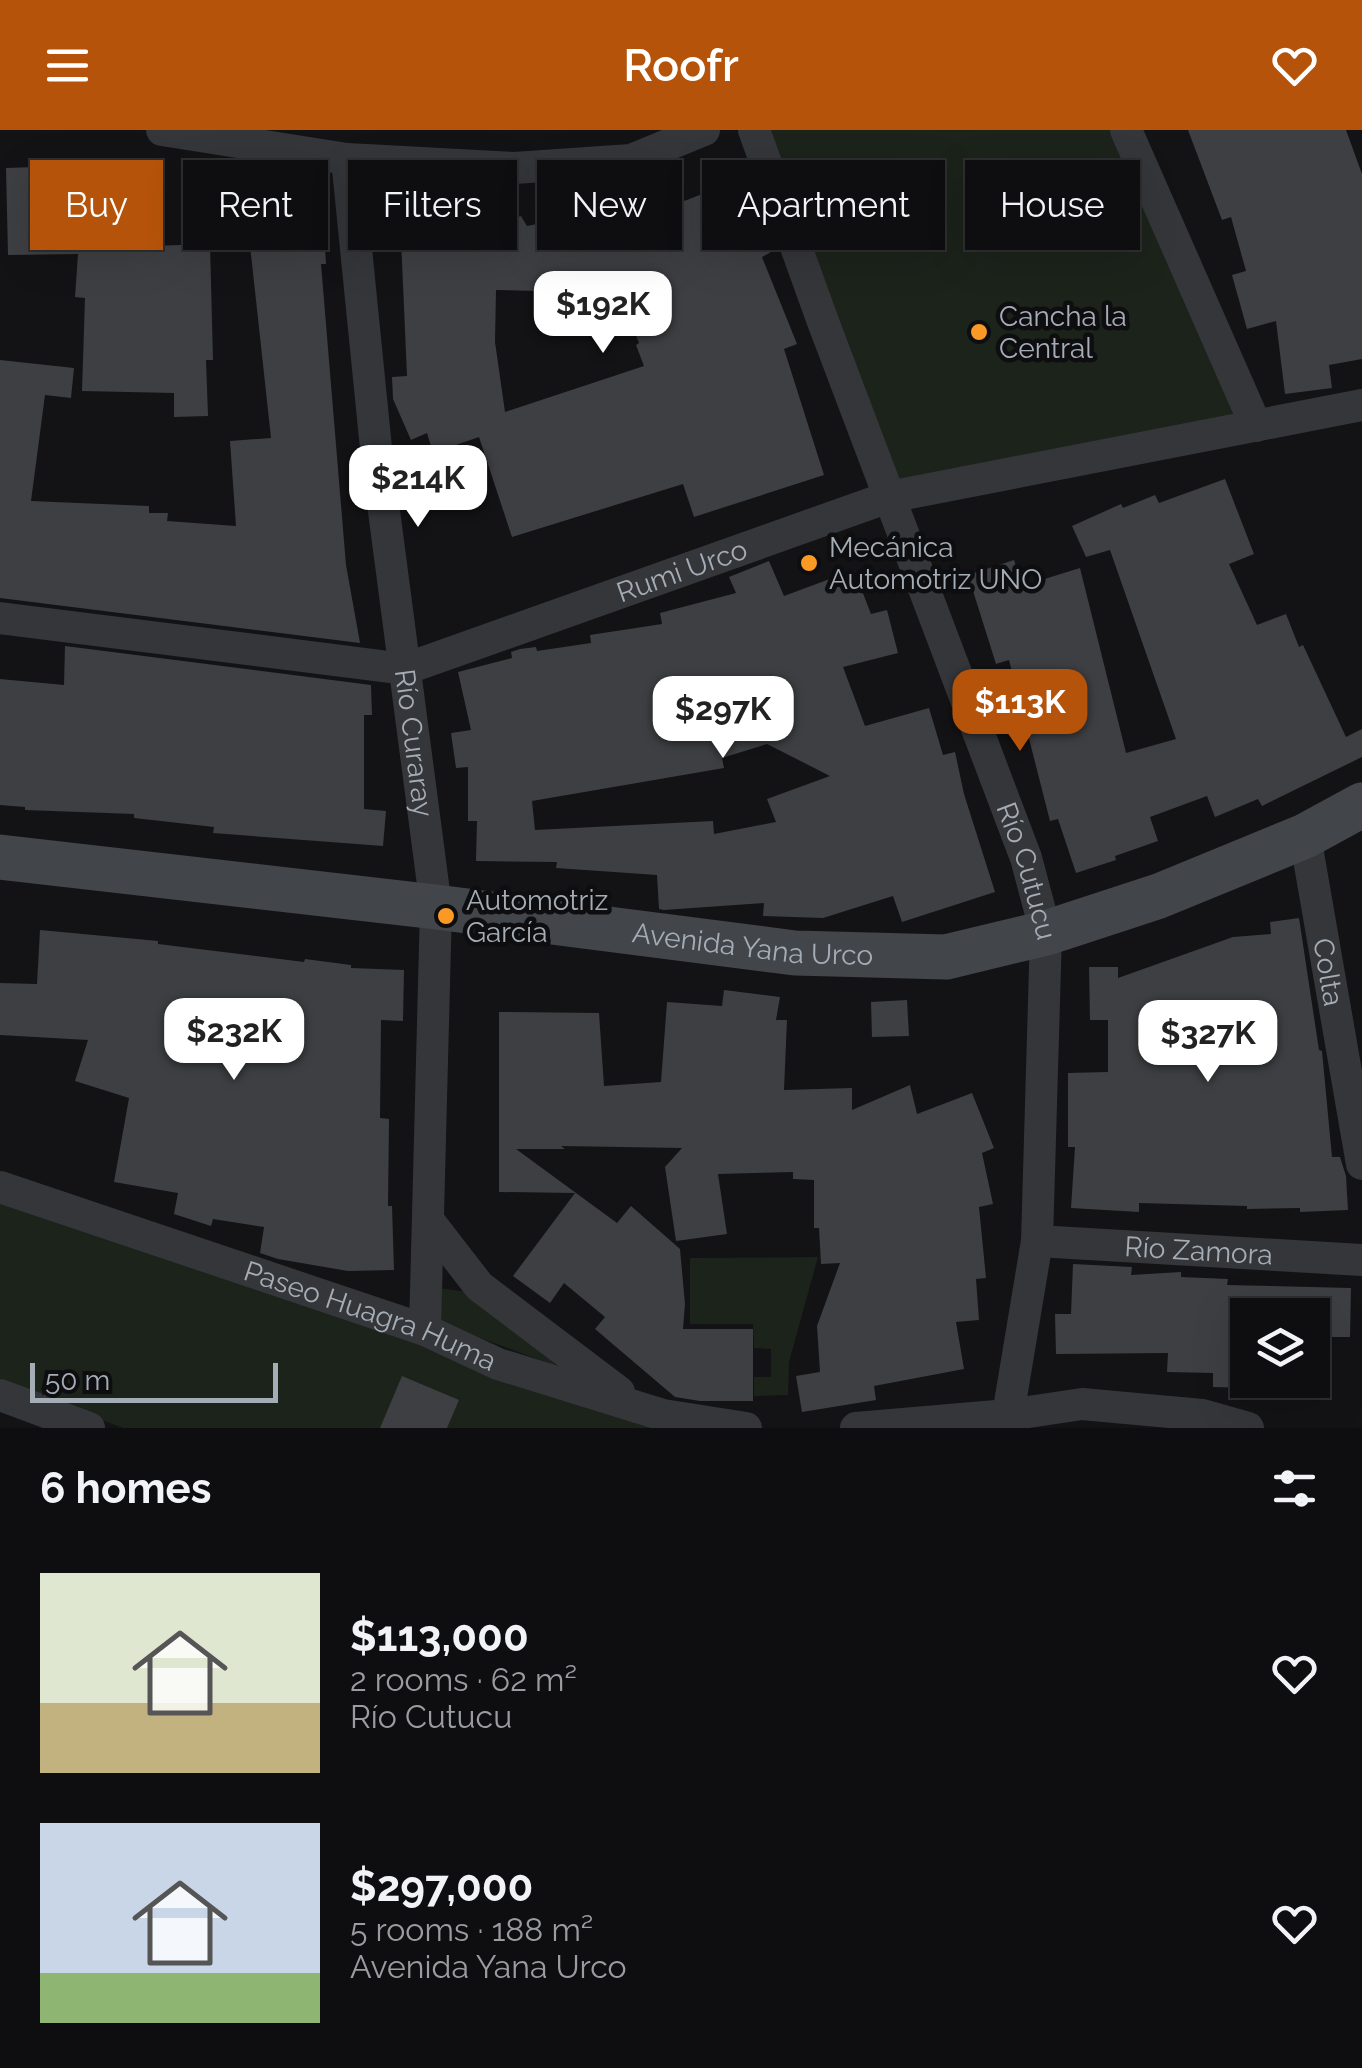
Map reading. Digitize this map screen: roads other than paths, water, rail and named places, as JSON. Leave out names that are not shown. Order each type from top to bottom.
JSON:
[{"type":"street","points":[[162,130],[346,159],[514,168],[631,160],[704,130]]},
{"type":"street","name":"Río Cutucu","points":[[754,130],[1026,858],[1046,933],[1037,1241],[1008,1415]]},
{"type":"street","points":[[1126,130],[1256,426]]},
{"type":"street","name":"Río Curaray","points":[[346,159],[375,440],[436,907],[425,1330]]},
{"type":"street","name":"Rumi Urco","points":[[0,618],[405,669],[889,498],[1362,405]]},
{"type":"street","name":"Avenida Yana Urco","points":[[0,857],[795,953],[946,957],[1046,933],[1159,896],[1306,836],[1362,804]]},
{"type":"street","name":"Colta","points":[[1306,836],[1362,1164]]},
{"type":"street","name":"Paseo Huagra Huma","points":[[0,1187],[425,1330],[498,1364],[663,1415],[746,1428]]},
{"type":"street","points":[[428,1220],[479,1286],[638,1407]]},
{"type":"street","name":"Río Zamora","points":[[1037,1241],[1362,1260]]},
{"type":"street","points":[[0,1395],[90,1428]]},
{"type":"street","points":[[856,1428],[1008,1415],[1082,1404],[1202,1415],[1248,1428]]},
{"type":"place","name":"Cancha la Central","points":[[979,332]]},
{"type":"place","name":"Mecánica Automotriz UNO","points":[[809,563]]},
{"type":"place","name":"Automotriz García","points":[[446,916]]}]
